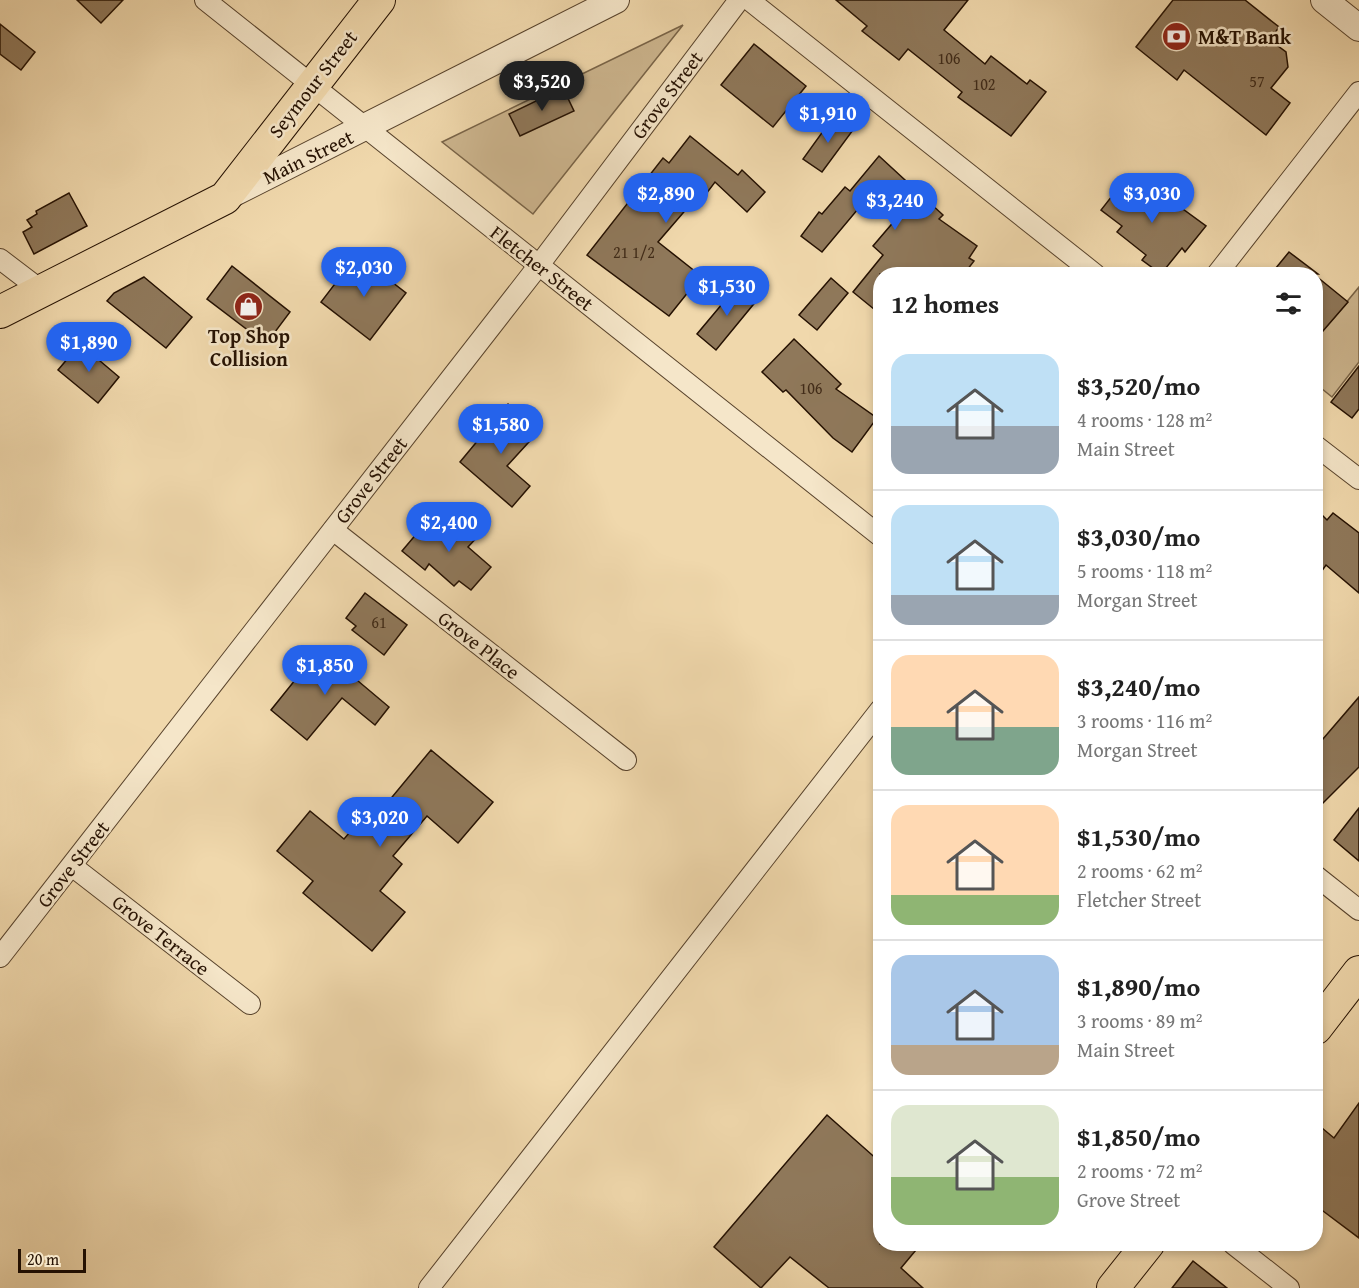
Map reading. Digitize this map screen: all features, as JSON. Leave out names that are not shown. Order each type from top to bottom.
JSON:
[{"type":"main road","name":"Seymour Street","points":[[225,198],[379,0]]},
{"type":"main road","name":"Main Street","points":[[0,312],[225,198]]},
{"type":"main road","points":[[1323,1019],[1359,972]]},
{"type":"main road","points":[[1113,1288],[1142,1251]]},
{"type":"street","name":"Fletcher Street","points":[[205,0],[873,530]]},
{"type":"street","name":"Main Street","points":[[225,198],[616,0]]},
{"type":"street","name":"Grove Street","points":[[0,957],[539,266],[739,0]]},
{"type":"street","points":[[749,0],[1086,267]]},
{"type":"street","points":[[1324,0],[1359,28]]},
{"type":"street","points":[[1222,267],[1359,92]]},
{"type":"street","points":[[0,259],[42,291]]},
{"type":"street","points":[[1323,451],[1359,479]]},
{"type":"street","name":"Grove Place","points":[[333,530],[626,760]]},
{"type":"street","points":[[429,1288],[873,719]]},
{"type":"street","name":"Grove Terrace","points":[[72,866],[250,1004]]},
{"type":"street","points":[[1323,882],[1359,910]]},
{"type":"street","points":[[1242,1251],[1289,1288]]},
{"type":"shaded area","points":[[683,25],[533,214],[442,142]]},
{"type":"shaded area","points":[[1359,287],[1359,362],[1332,397],[1323,390],[1323,331]]},
{"type":"building","points":[[77,0],[123,0],[101,23]]},
{"type":"building","points":[[836,0],[968,0],[944,30],[985,64],[991,56],[1027,84],[1030,80],[1046,92],[1011,136],[958,97],[962,92],[908,49],[899,60],[862,31],[867,26]]},
{"type":"building","points":[[1173,0],[1245,0],[1279,27],[1270,40],[1286,52],[1288,67],[1271,88],[1290,103],[1266,135],[1184,70],[1177,80],[1136,47]]},
{"type":"building","points":[[0,24],[35,52],[21,70],[0,54]]},
{"type":"building","points":[[754,44],[806,86],[773,127],[721,85]]},
{"type":"building","points":[[563,88],[574,111],[520,136],[509,114]]},
{"type":"building","points":[[834,116],[853,130],[822,172],[803,159]]},
{"type":"building","points":[[690,136],[738,175],[742,170],[765,192],[747,212],[715,182],[694,210],[689,206],[658,242],[701,276],[669,316],[587,255],[663,158],[669,163]]},
{"type":"building","points":[[879,156],[943,215],[939,219],[977,246],[969,258],[974,261],[969,267],[873,267],[883,255],[873,246],[896,219],[868,197],[822,252],[801,236],[819,212],[822,214],[845,187],[850,191]]},
{"type":"building","points":[[1127,177],[1160,202],[1165,196],[1206,226],[1185,252],[1182,248],[1167,267],[1152,267],[1142,260],[1146,255],[1117,232],[1122,226],[1101,210]]},
{"type":"building","points":[[69,193],[87,226],[34,254],[23,232],[32,227],[27,220],[37,214],[36,211]]},
{"type":"building","points":[[1289,252],[1309,267],[1277,267]]},
{"type":"building","points":[[357,255],[406,293],[370,340],[321,302]]},
{"type":"building","name":"Top Shop Collision","points":[[232,266],[290,312],[266,344],[207,299]]},
{"type":"building","points":[[873,267],[873,308],[853,292]]},
{"type":"building","points":[[144,277],[192,317],[166,348],[107,301],[114,293]]},
{"type":"building","points":[[831,278],[848,293],[817,330],[799,315]]},
{"type":"building","points":[[1323,282],[1348,302],[1323,331]]},
{"type":"building","points":[[738,285],[757,300],[716,350],[697,334]]},
{"type":"building","points":[[794,339],[841,384],[836,389],[873,415],[873,423],[852,452],[833,438],[786,390],[783,392],[762,372]]},
{"type":"building","points":[[80,344],[119,377],[98,403],[58,370]]},
{"type":"building","points":[[1359,366],[1359,409],[1352,418],[1331,402]]},
{"type":"building","points":[[508,404],[538,432],[507,466],[530,486],[512,507],[460,462]]},
{"type":"building","points":[[1333,513],[1359,533],[1359,593],[1326,565],[1323,569],[1323,516],[1327,520]]},
{"type":"building","points":[[429,519],[448,535],[462,519],[480,534],[468,547],[491,567],[471,590],[459,581],[454,586],[429,564],[425,570],[402,551]]},
{"type":"building","points":[[365,593],[407,625],[384,655],[352,630],[356,626],[346,618]]},
{"type":"building","points":[[320,649],[389,707],[375,725],[342,698],[307,740],[271,710]]},
{"type":"building","points":[[1359,697],[1359,767],[1323,803],[1323,739]]},
{"type":"building","points":[[431,750],[493,802],[458,843],[427,816],[393,856],[402,864],[380,891],[405,912],[372,951],[303,893],[313,881],[277,851],[310,811],[344,839],[356,825],[364,831]]},
{"type":"building","points":[[1359,808],[1359,861],[1334,840]]},
{"type":"building","points":[[1359,1103],[1359,1238],[1323,1211],[1323,1129],[1334,1138]]},
{"type":"building","points":[[827,1115],[873,1156],[873,1251],[915,1251],[901,1268],[923,1288],[829,1288],[790,1257],[761,1288],[714,1247]]},
{"type":"building","points":[[1193,1261],[1227,1288],[1172,1288]]},
{"type":"place","name":"M&T Bank","points":[[1177,37]]},
{"type":"place","name":"Top Shop Collision","points":[[249,306]]}]
